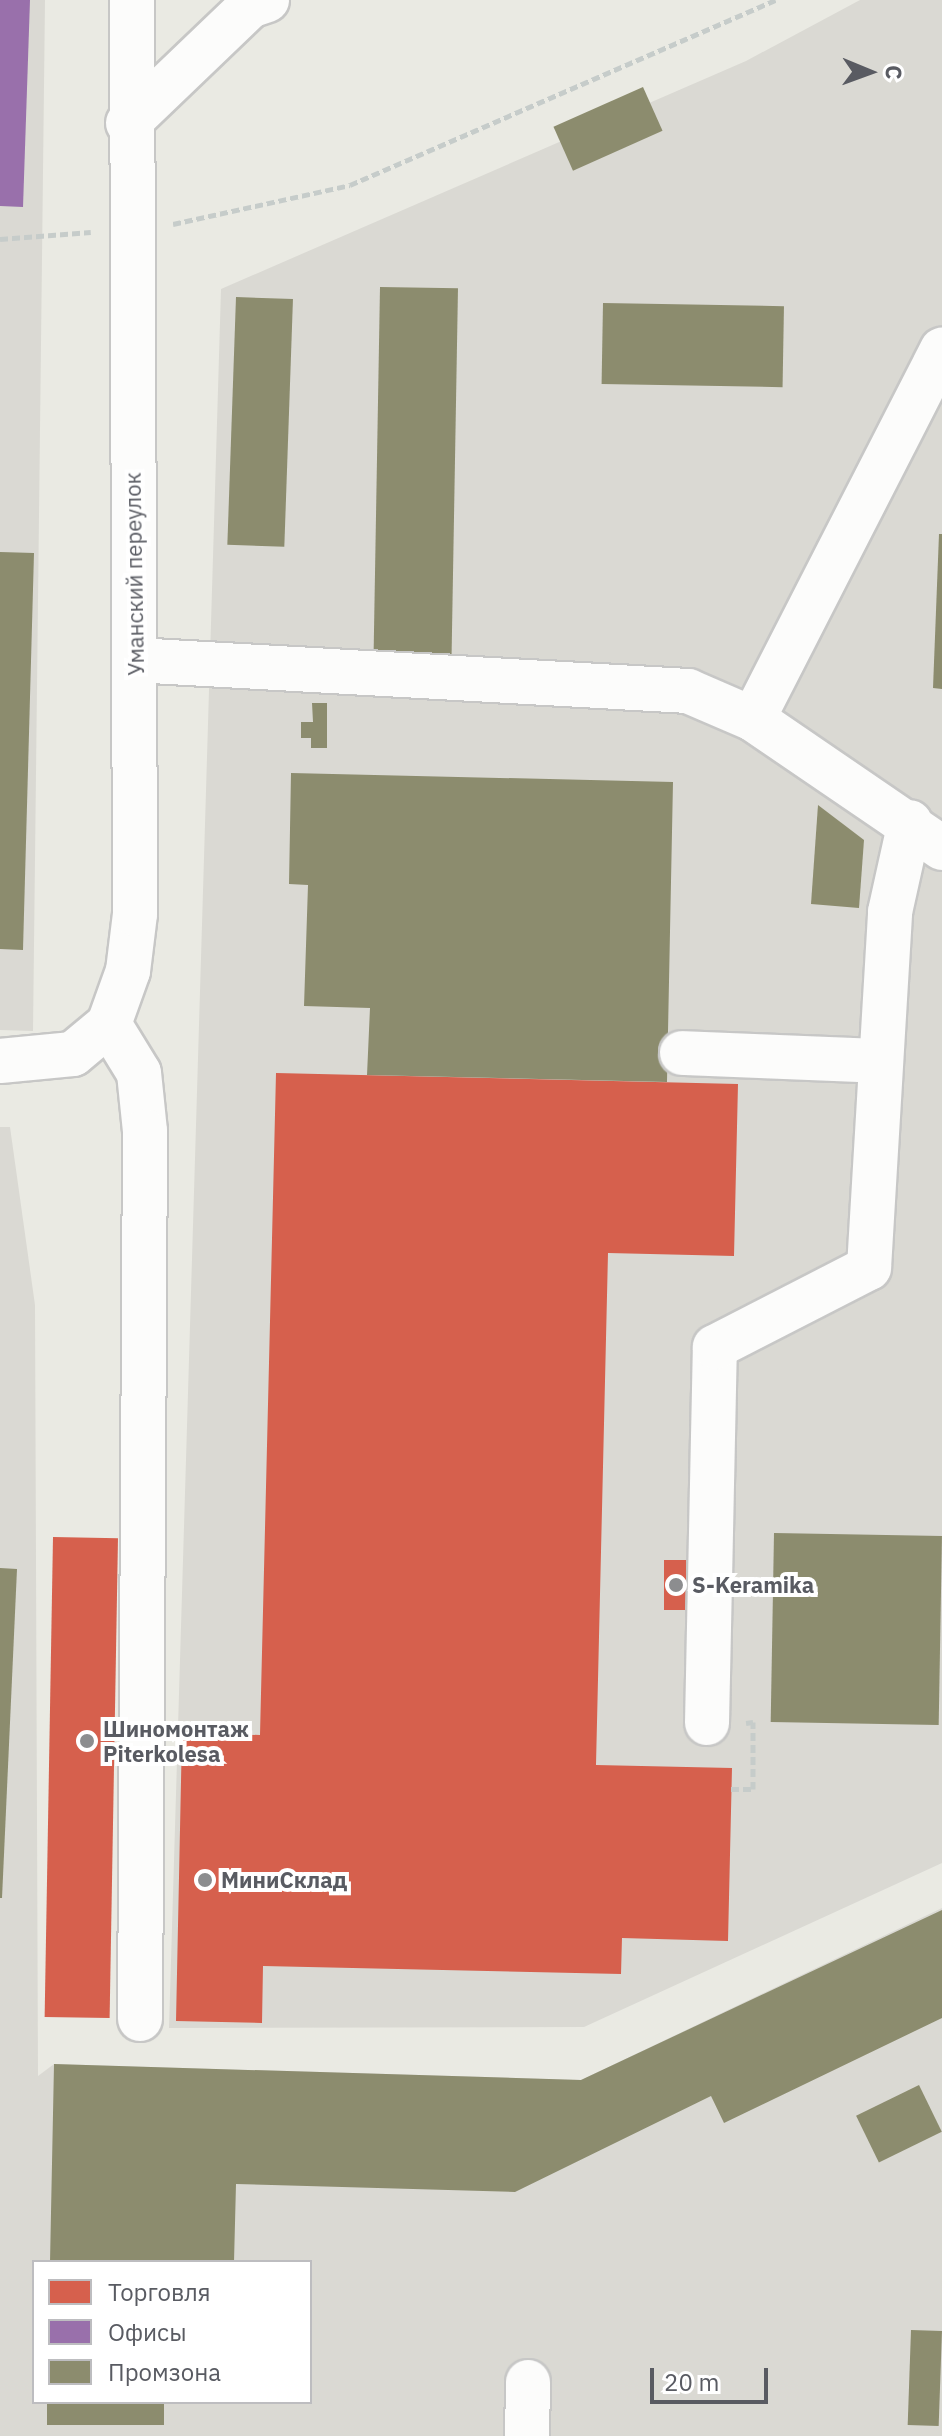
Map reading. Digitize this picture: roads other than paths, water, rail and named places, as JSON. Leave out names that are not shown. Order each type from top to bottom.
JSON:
[{"type":"street","name":"Уманский переулок","points":[[109,1024],[128,971],[135,914],[128,123],[132,0]]},
{"type":"street","points":[[128,123],[256,2]]},
{"type":"street","points":[[753,719],[942,349]]},
{"type":"street","points":[[134,660],[688,691],[753,719],[926,835],[890,912],[869,1268],[715,1347],[707,1723]]},
{"type":"street","points":[[0,1061],[73,1054],[109,1024],[139,1073],[145,1131],[140,2019]]},
{"type":"street","points":[[682,1053],[881,1061]]},
{"type":"street","points":[[527,2436],[528,2382]]},
{"type":"place","name":"S-Keramika","points":[[676,1585]]},
{"type":"place","name":"Шиномонтаж Piterkolesa","points":[[87,1741]]},
{"type":"place","name":"МиниСклад","points":[[205,1880]]}]
